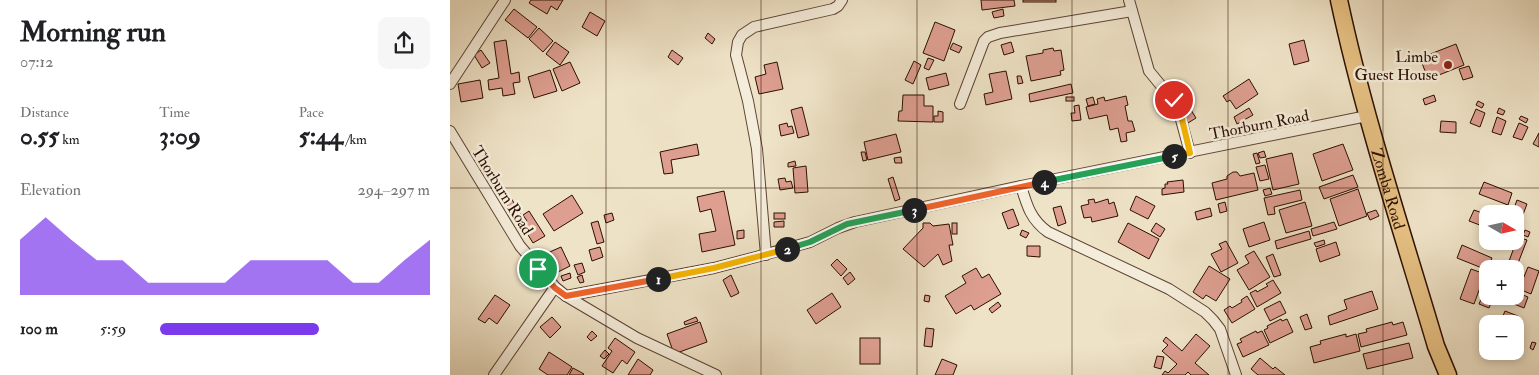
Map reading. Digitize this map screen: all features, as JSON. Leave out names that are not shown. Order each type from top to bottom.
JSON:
[{"type":"highway","name":"Zomba Road","points":[[1339,0],[1367,116],[1436,346],[1448,375]]},
{"type":"street","points":[[450,84],[505,0]]},
{"type":"street","points":[[766,255],[757,149],[748,101],[736,55],[738,42],[746,32],[754,28],[833,9],[842,0]]},
{"type":"street","points":[[1129,0],[1149,71],[1177,105],[1190,153]]},
{"type":"street","points":[[960,104],[984,41],[988,37],[1000,33],[1132,11]]},
{"type":"street","name":"Thorburn Road","points":[[450,132],[520,246],[555,288],[566,296],[714,268],[766,255],[810,242],[855,222],[1021,186],[1367,116]]},
{"type":"street","points":[[1021,186],[1028,209],[1034,219],[1048,232],[1168,289],[1205,312],[1220,330],[1236,375]]},
{"type":"street","points":[[494,375],[555,288]]},
{"type":"street","points":[[566,296],[662,350],[716,375]]},
{"type":"building","points":[[531,0],[563,0],[557,10],[551,6],[547,14],[529,3]]},
{"type":"building","points":[[981,0],[1014,0],[1015,6],[982,10]]},
{"type":"building","points":[[1023,0],[1056,0],[1056,2],[1023,2]]},
{"type":"building","points":[[514,9],[537,27],[528,38],[505,20]]},
{"type":"building","points":[[1003,9],[1004,16],[994,18],[992,12]]},
{"type":"building","points":[[590,12],[605,21],[597,36],[582,27]]},
{"type":"building","points":[[935,22],[955,30],[944,61],[923,53]]},
{"type":"building","points":[[539,28],[553,41],[543,52],[529,39]]},
{"type":"building","points":[[708,33],[715,39],[712,44],[705,38]]},
{"type":"building","points":[[506,40],[511,74],[519,72],[520,82],[513,83],[515,94],[503,96],[502,88],[489,90],[488,80],[499,78],[494,42]]},
{"type":"building","points":[[1304,40],[1309,61],[1294,65],[1289,44]]},
{"type":"building","points":[[555,42],[569,52],[560,65],[546,54]]},
{"type":"building","points":[[1011,42],[1014,52],[1004,55],[1001,45]]},
{"type":"building","points":[[953,43],[962,47],[959,53],[950,49]]},
{"type":"building","points":[[1456,44],[1464,65],[1424,81],[1420,73],[1425,71],[1420,58]]},
{"type":"building","points":[[1053,48],[1054,51],[1061,50],[1064,70],[1060,71],[1061,75],[1031,81],[1026,56],[1043,53],[1043,50]]},
{"type":"building","points":[[481,50],[490,63],[482,68],[474,55]]},
{"type":"building","points":[[672,50],[683,58],[678,65],[668,57]]},
{"type":"building","points":[[928,58],[934,60],[929,70],[924,68]]},
{"type":"building","points":[[914,61],[921,65],[913,84],[905,80]]},
{"type":"building","points":[[570,62],[580,83],[562,91],[553,69]]},
{"type":"building","points":[[777,62],[783,89],[759,94],[755,77],[766,74],[764,65]]},
{"type":"building","points":[[1469,66],[1473,77],[1463,80],[1459,69]]},
{"type":"building","points":[[550,70],[557,91],[534,98],[528,77]]},
{"type":"building","points":[[1006,71],[1012,99],[986,105],[984,94],[993,92],[989,74]]},
{"type":"building","points":[[946,73],[949,85],[929,90],[926,78]]},
{"type":"building","points":[[1017,76],[1021,76],[1023,83],[1018,84]]},
{"type":"building","points":[[1249,79],[1258,94],[1236,109],[1230,100],[1227,102],[1223,96]]},
{"type":"building","points":[[480,80],[483,98],[461,102],[458,84]]},
{"type":"building","points":[[1071,84],[1073,93],[1030,102],[1029,94]]},
{"type":"building","points":[[903,95],[924,95],[924,106],[933,106],[933,122],[898,121],[899,111],[902,111]]},
{"type":"building","points":[[1434,95],[1436,101],[1425,105],[1423,99]]},
{"type":"building","points":[[1126,96],[1128,105],[1125,106],[1128,121],[1132,121],[1135,131],[1126,133],[1127,141],[1121,142],[1118,128],[1110,130],[1107,115],[1089,119],[1086,107],[1098,104],[1097,99],[1104,97],[1105,101]]},
{"type":"building","points":[[1066,97],[1074,97],[1074,101],[1066,101]]},
{"type":"building","points":[[1093,97],[1095,104],[1088,106],[1086,99]]},
{"type":"building","points":[[1478,101],[1484,104],[1482,108],[1476,105]]},
{"type":"building","points":[[1079,105],[1081,120],[1072,121],[1071,113],[1075,113],[1074,106]]},
{"type":"building","points":[[802,107],[809,135],[798,138],[791,110]]},
{"type":"building","points":[[1249,108],[1253,115],[1237,124],[1234,117]]},
{"type":"building","points":[[1499,108],[1505,111],[1503,115],[1497,113]]},
{"type":"building","points":[[1476,109],[1485,113],[1480,127],[1470,123]]},
{"type":"building","points":[[1191,110],[1196,118],[1188,123],[1183,115]]},
{"type":"building","points":[[938,111],[943,112],[943,122],[934,122],[934,116],[938,116]]},
{"type":"building","points":[[1521,116],[1528,119],[1526,123],[1519,119]]},
{"type":"building","points":[[1497,117],[1506,121],[1501,135],[1492,132]]},
{"type":"building","points":[[1441,121],[1456,122],[1456,133],[1440,132]]},
{"type":"building","points":[[787,123],[788,127],[792,126],[794,133],[781,136],[779,125]]},
{"type":"building","points":[[1519,123],[1528,127],[1522,140],[1513,137]]},
{"type":"building","points":[[1539,133],[1539,147],[1533,144]]},
{"type":"building","points":[[896,134],[901,152],[868,160],[864,142]]},
{"type":"building","points":[[697,144],[699,155],[671,160],[673,173],[664,174],[660,152]]},
{"type":"building","points":[[1343,144],[1353,170],[1322,181],[1313,154]]},
{"type":"building","points":[[1264,151],[1266,157],[1260,158],[1258,153]]},
{"type":"building","points":[[861,152],[865,152],[867,160],[863,161]]},
{"type":"building","points":[[1257,153],[1260,163],[1256,164],[1253,154]]},
{"type":"building","points":[[1292,153],[1299,184],[1273,190],[1266,159]]},
{"type":"building","points":[[901,157],[902,163],[895,163],[894,158]]},
{"type":"building","points":[[795,161],[796,166],[788,167],[788,163]]},
{"type":"building","points":[[1265,165],[1269,179],[1260,181],[1256,167]]},
{"type":"building","points":[[806,166],[808,192],[795,193],[793,168]]},
{"type":"building","points":[[1237,172],[1240,176],[1254,173],[1258,190],[1216,200],[1212,183],[1227,179],[1227,176]]},
{"type":"building","points":[[1353,175],[1358,187],[1324,199],[1319,187]]},
{"type":"building","points":[[893,177],[900,199],[895,201],[888,179]]},
{"type":"building","points":[[785,178],[786,182],[791,181],[793,188],[780,190],[778,179]]},
{"type":"building","points":[[1183,180],[1184,192],[1162,195],[1162,189],[1165,188],[1165,184],[1168,184],[1167,182]]},
{"type":"building","points":[[1484,182],[1512,193],[1508,205],[1479,194]]},
{"type":"building","points":[[1270,188],[1272,194],[1265,196],[1263,190]]},
{"type":"building","points":[[1358,189],[1367,216],[1339,226],[1330,199]]},
{"type":"building","points":[[1300,190],[1302,200],[1274,207],[1275,214],[1268,215],[1264,198]]},
{"type":"building","points":[[724,191],[735,245],[702,252],[699,234],[716,231],[711,209],[700,212],[697,197]]},
{"type":"building","points":[[572,195],[583,213],[554,231],[543,214]]},
{"type":"building","points":[[1136,196],[1155,206],[1148,219],[1130,210]]},
{"type":"building","points":[[511,198],[522,216],[516,220],[505,202]]},
{"type":"building","points":[[1094,199],[1095,203],[1108,199],[1109,204],[1114,202],[1118,216],[1092,222],[1091,217],[1084,218],[1081,206],[1089,204],[1088,200]]},
{"type":"building","points":[[1517,200],[1527,204],[1524,212],[1524,205],[1515,205]]},
{"type":"building","points":[[1225,202],[1227,211],[1220,213],[1218,204]]},
{"type":"building","points":[[1305,202],[1312,226],[1286,233],[1279,210]]},
{"type":"building","points":[[1061,206],[1066,223],[1058,226],[1053,208]]},
{"type":"building","points":[[1210,208],[1212,216],[1197,220],[1195,212]]},
{"type":"building","points":[[1013,209],[1019,225],[1008,229],[1002,213]]},
{"type":"building","points":[[1376,210],[1379,216],[1370,220],[1367,213]]},
{"type":"building","points":[[1474,210],[1479,212],[1479,225],[1469,221]]},
{"type":"building","points":[[529,211],[545,236],[533,243],[522,225],[527,221],[523,215]]},
{"type":"building","points":[[612,213],[614,220],[606,223],[604,215]]},
{"type":"building","points":[[774,213],[785,213],[785,219],[774,219]]},
{"type":"building","points":[[598,221],[604,242],[597,244],[591,223]]},
{"type":"building","points":[[784,221],[784,227],[774,227],[774,222]]},
{"type":"building","points":[[1264,222],[1270,240],[1249,247],[1243,229]]},
{"type":"building","points":[[1334,222],[1337,229],[1313,236],[1311,229]]},
{"type":"building","points":[[923,223],[930,223],[933,226],[949,224],[953,245],[949,245],[952,261],[943,265],[938,254],[924,267],[903,249],[923,228]]},
{"type":"building","points":[[952,223],[957,223],[957,234],[952,234]]},
{"type":"building","points":[[1128,223],[1159,239],[1149,259],[1118,242]]},
{"type":"building","points":[[1156,223],[1165,229],[1160,237],[1151,231]]},
{"type":"building","points":[[744,230],[744,238],[737,239],[737,231]]},
{"type":"building","points":[[1022,230],[1029,233],[1026,238],[1020,235]]},
{"type":"building","points":[[1525,230],[1530,232],[1528,237],[1524,235]]},
{"type":"building","points":[[1309,231],[1311,239],[1277,249],[1275,241]]},
{"type":"building","points":[[1324,240],[1325,244],[1316,247],[1314,243]]},
{"type":"building","points":[[1226,241],[1238,263],[1221,272],[1211,254],[1222,249],[1219,244]]},
{"type":"building","points":[[1336,242],[1340,255],[1320,262],[1316,249]]},
{"type":"building","points":[[1462,245],[1492,258],[1491,260],[1479,260],[1479,267],[1457,258]]},
{"type":"building","points":[[1027,246],[1040,246],[1040,257],[1027,256]]},
{"type":"building","points":[[561,247],[570,266],[552,275],[543,255]]},
{"type":"building","points":[[600,247],[603,257],[592,261],[589,250]]},
{"type":"building","points":[[1513,250],[1523,250],[1519,260],[1509,260]]},
{"type":"building","points":[[1254,251],[1270,277],[1249,290],[1237,270],[1249,263],[1245,256]]},
{"type":"building","points":[[1273,254],[1281,275],[1274,277],[1266,257]]},
{"type":"building","points":[[837,259],[847,269],[841,276],[831,265]]},
{"type":"building","points":[[582,263],[585,272],[578,275],[574,265]]},
{"type":"building","points":[[1209,266],[1230,279],[1216,301],[1206,295],[1203,299],[1193,292]]},
{"type":"building","points":[[1528,267],[1539,271],[1531,294],[1524,291],[1524,277]]},
{"type":"building","points":[[976,268],[982,278],[989,274],[1001,294],[974,310],[971,305],[956,314],[945,296],[966,283],[962,276]]},
{"type":"building","points":[[1471,269],[1479,272],[1479,290],[1474,304],[1460,299]]},
{"type":"building","points":[[850,272],[855,279],[848,285],[843,278]]},
{"type":"building","points":[[570,273],[571,278],[563,281],[561,276]]},
{"type":"building","points":[[582,275],[584,282],[580,283],[577,277]]},
{"type":"building","points":[[731,275],[739,293],[731,297],[723,280]]},
{"type":"building","points":[[1273,280],[1281,293],[1257,307],[1250,293],[1256,290],[1257,292],[1268,286],[1266,284]]},
{"type":"building","points":[[1372,291],[1378,309],[1330,325],[1328,316],[1347,309],[1344,300]]},
{"type":"building","points":[[832,293],[841,307],[816,324],[807,310]]},
{"type":"building","points":[[495,295],[510,305],[497,324],[489,318],[485,323],[478,319]]},
{"type":"building","points":[[925,295],[930,296],[929,302],[924,301]]},
{"type":"building","points":[[1524,295],[1528,297],[1524,308],[1516,305],[1524,305]]},
{"type":"building","points":[[1247,296],[1255,309],[1232,323],[1224,310],[1242,302],[1241,300]]},
{"type":"building","points":[[1280,301],[1286,313],[1270,321],[1264,309]]},
{"type":"building","points":[[998,302],[1001,306],[992,313],[989,309]]},
{"type":"building","points":[[1505,311],[1515,315],[1503,315]]},
{"type":"building","points":[[1307,314],[1312,328],[1305,330],[1300,317]]},
{"type":"building","points":[[552,317],[561,327],[550,338],[540,327]]},
{"type":"building","points":[[696,317],[698,321],[685,325],[684,322]]},
{"type":"building","points":[[1281,319],[1282,321],[1287,319],[1293,332],[1270,343],[1264,330],[1268,328],[1267,326]]},
{"type":"building","points":[[700,322],[707,342],[674,354],[667,334]]},
{"type":"building","points":[[1392,322],[1393,325],[1403,322],[1407,335],[1361,347],[1358,334],[1367,332],[1366,329]]},
{"type":"building","points":[[926,328],[934,329],[932,347],[924,346]]},
{"type":"building","points":[[592,331],[597,336],[591,341],[587,337]]},
{"type":"building","points":[[1256,331],[1257,333],[1262,331],[1269,345],[1243,357],[1237,344],[1242,342],[1240,339]]},
{"type":"building","points":[[1196,334],[1210,346],[1195,363],[1209,375],[1191,375],[1188,372],[1185,375],[1162,375],[1165,371],[1168,373],[1177,364],[1162,351],[1168,345],[1163,341],[1166,337],[1182,351]]},
{"type":"building","points":[[1346,334],[1346,337],[1356,334],[1360,351],[1314,363],[1310,347],[1321,344],[1320,341]]},
{"type":"building","points":[[615,338],[635,352],[627,364],[622,360],[613,373],[602,366],[612,351],[608,348]]},
{"type":"building","points":[[860,338],[880,338],[880,364],[860,364]]},
{"type":"building","points":[[1532,342],[1536,343],[1533,350],[1530,348]]},
{"type":"building","points":[[1409,343],[1413,358],[1367,369],[1363,354]]},
{"type":"building","points":[[605,350],[609,354],[604,359],[600,356]]},
{"type":"building","points":[[549,352],[572,367],[567,375],[548,375],[539,369]]},
{"type":"building","points":[[1157,356],[1164,357],[1161,369],[1154,367]]},
{"type":"building","points":[[1260,358],[1273,369],[1275,367],[1285,375],[1258,375],[1251,369]]},
{"type":"building","points":[[638,359],[653,370],[650,375],[628,375]]},
{"type":"building","points":[[942,359],[957,365],[953,375],[935,375]]},
{"type":"building","points":[[573,368],[584,374],[569,375]]},
{"type":"place","name":"Limbe Guest House","points":[[1448,65]]},
{"type":"route","points":[[538,269],[555,288],[566,296],[602,290],[714,268],[793,248],[817,240],[838,228],[855,222],[1021,186],[1190,153],[1180,111],[1174,100]]}]
